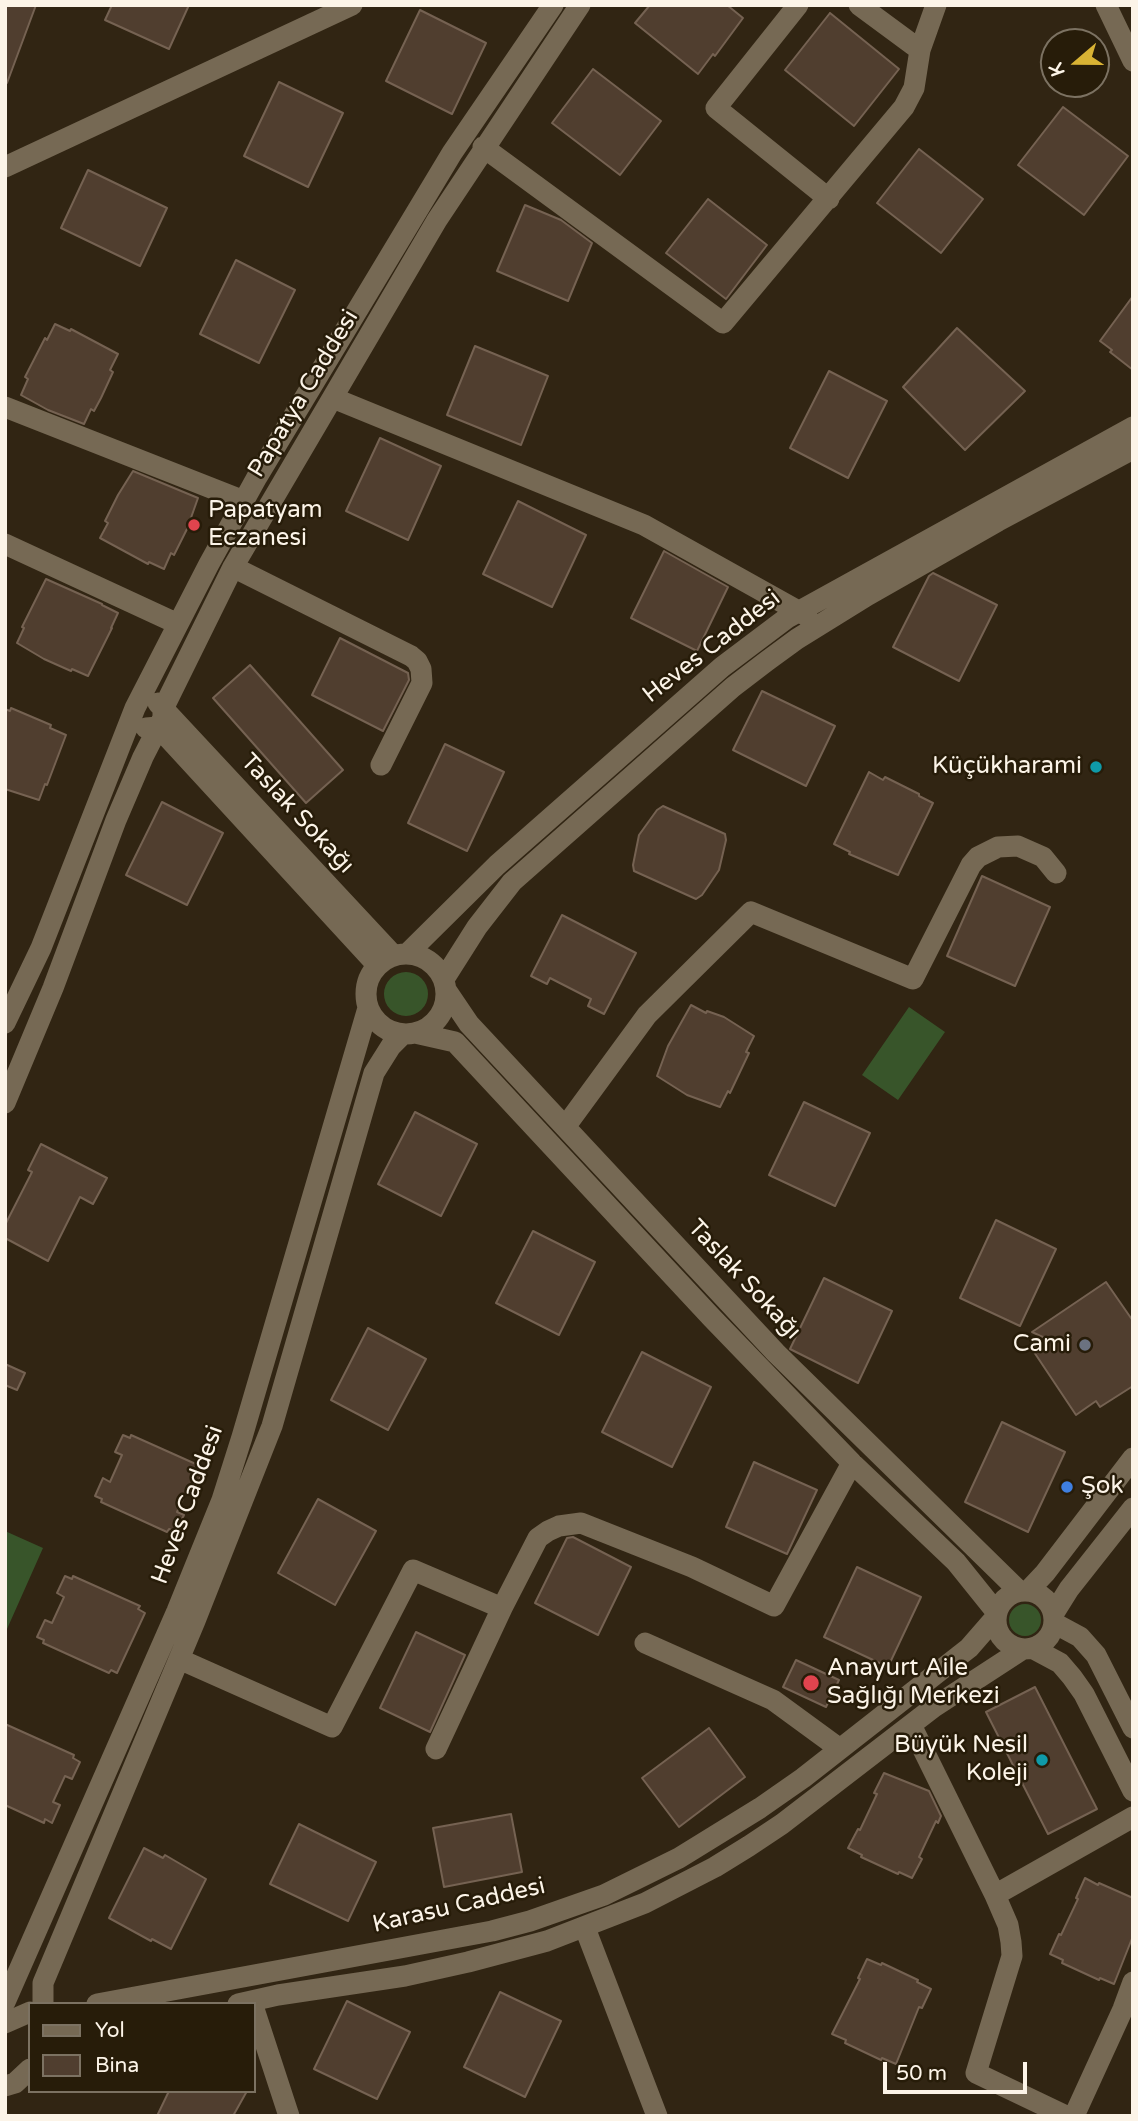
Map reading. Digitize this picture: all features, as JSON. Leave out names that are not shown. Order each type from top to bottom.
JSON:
[{"type":"street","points":[[5,167],[352,5]]},
{"type":"street","name":"Papatya Caddesi","points":[[5,1023],[41,948],[137,706],[244,501],[452,153],[553,5]]},
{"type":"street","name":"Papatya Caddesi","points":[[5,1103],[53,988],[116,820],[160,718],[233,567],[437,220],[483,147],[580,5]]},
{"type":"street","points":[[798,5],[716,108],[829,199]]},
{"type":"street","points":[[859,5],[920,50]]},
{"type":"street","points":[[483,147],[723,323],[904,107],[914,88],[920,50],[936,5]]},
{"type":"street","points":[[1106,5],[1133,61]]},
{"type":"street","points":[[333,398],[644,525],[821,623]]},
{"type":"street","points":[[5,407],[244,501]]},
{"type":"street","name":"Heves Caddesi","points":[[393,957],[712,675],[799,611],[1133,428]]},
{"type":"street","name":"Heves Caddesi","points":[[445,984],[477,927],[512,882],[733,687],[821,623],[998,521],[1133,449]]},
{"type":"street","points":[[5,544],[178,624]]},
{"type":"street","points":[[233,567],[411,656],[417,662],[423,676],[422,683],[381,765]]},
{"type":"street","name":"Taslak Sokağı","points":[[137,706],[135,718],[140,725],[149,728],[160,718],[393,957]]},
{"type":"street","points":[[565,1127],[647,1015],[751,912],[914,979],[971,865],[978,857],[998,847],[1018,846],[1043,857],[1056,873]]},
{"type":"street","points":[[393,957],[430,961],[445,984],[446,1002],[435,1022],[409,1034],[382,1026],[368,1008],[366,985],[393,957]]},
{"type":"street","name":"Taslak Sokağı","points":[[445,984],[469,1024],[776,1353],[1023,1591]]},
{"type":"street","name":"Heves Caddesi","points":[[5,2002],[177,1611],[222,1500],[243,1437],[368,1008]]},
{"type":"street","name":"Heves Caddesi","points":[[43,2002],[43,1983],[272,1426],[369,1086],[381,1059],[409,1034]]},
{"type":"street","name":"Taslak Sokağı","points":[[409,1034],[455,1042],[712,1318],[852,1463],[956,1562],[997,1615]]},
{"type":"street","points":[[1133,1458],[1045,1573],[1023,1591],[1003,1601],[997,1615],[997,1626],[1006,1642],[1060,1664],[1072,1677],[1084,1694],[1133,1791]]},
{"type":"street","points":[[436,1749],[538,1538],[559,1526],[581,1523],[692,1567],[774,1606],[852,1463]]},
{"type":"street","points":[[256,2003],[405,1976],[521,1948],[645,1903],[737,1853],[782,1824],[911,1725],[1027,1649],[1047,1639],[1069,1589],[1133,1508]]},
{"type":"street","points":[[178,1659],[332,1727],[413,1570],[502,1608]]},
{"type":"street","points":[[1023,1591],[1044,1598],[1054,1618],[1080,1637],[1096,1655],[1133,1728]]},
{"type":"street","name":"Karasu Caddesi","points":[[108,2002],[492,1931],[604,1895],[680,1858],[760,1808],[841,1749],[969,1648],[997,1615]]},
{"type":"street","points":[[645,1643],[773,1700],[841,1749]]},
{"type":"street","points":[[911,1725],[1008,1925],[1012,1956],[976,2073],[1066,2116]]},
{"type":"street","points":[[995,1895],[1133,1816]]},
{"type":"street","points":[[585,1927],[657,2116]]},
{"type":"street","points":[[1074,2116],[1128,2011],[1133,1982]]},
{"type":"street","points":[[5,2023],[28,2013]]},
{"type":"street","points":[[256,2024],[289,2116]]},
{"type":"street","points":[[6,2087],[28,2071]]},
{"type":"green space","points":[[406,972],[422,978],[428,994],[422,1010],[406,1016],[390,1010],[384,994],[390,978]]},
{"type":"green space","points":[[909,1007],[945,1032],[898,1100],[862,1075]]},
{"type":"green space","points":[[5,1531],[43,1548],[7,1629],[5,1629]]},
{"type":"green space","points":[[1025,1604],[1036,1609],[1041,1620],[1036,1631],[1025,1636],[1014,1631],[1009,1620],[1014,1609]]},
{"type":"building","points":[[5,5],[36,5],[7,83],[5,83]]},
{"type":"building","points":[[112,5],[189,5],[169,49],[105,20]]},
{"type":"building","points":[[650,5],[727,5],[743,18],[698,74],[635,23]]},
{"type":"building","points":[[420,10],[486,43],[452,114],[386,81]]},
{"type":"building","points":[[830,13],[899,69],[854,126],[785,70]]},
{"type":"building","points":[[593,69],[661,121],[620,175],[552,123]]},
{"type":"building","points":[[279,82],[343,113],[308,187],[244,156]]},
{"type":"building","points":[[1063,107],[1128,156],[1084,215],[1018,165]]},
{"type":"building","points":[[919,149],[983,199],[941,253],[877,203]]},
{"type":"building","points":[[88,170],[167,208],[140,266],[61,228]]},
{"type":"building","points":[[708,199],[767,245],[726,299],[666,253]]},
{"type":"building","points":[[525,205],[561,220],[592,243],[568,301],[497,271]]},
{"type":"building","points":[[236,260],[295,290],[259,363],[200,334]]},
{"type":"building","points":[[1133,296],[1133,370],[1100,341]]},
{"type":"building","points":[[55,324],[70,331],[71,329],[118,354],[101,398],[94,411],[91,409],[84,424],[48,410],[21,395],[28,379],[25,377]]},
{"type":"building","points":[[957,328],[1025,391],[965,450],[903,387]]},
{"type":"building","points":[[475,346],[548,376],[521,445],[447,415]]},
{"type":"building","points":[[829,371],[887,401],[848,478],[790,448]]},
{"type":"building","points":[[380,438],[441,466],[408,540],[346,511]]},
{"type":"building","points":[[133,471],[198,498],[187,529],[164,569],[149,562],[148,564],[100,538],[108,523],[105,521]]},
{"type":"building","points":[[518,501],[586,535],[552,607],[483,574]]},
{"type":"building","points":[[664,551],[728,587],[697,651],[631,618]]},
{"type":"building","points":[[933,573],[997,605],[959,681],[893,647]]},
{"type":"building","points":[[46,579],[118,613],[88,676],[44,659],[17,643]]},
{"type":"building","points":[[340,638],[408,673],[409,680],[383,731],[312,695]]},
{"type":"building","points":[[250,665],[343,770],[306,803],[213,698]]},
{"type":"building","points":[[762,691],[835,726],[806,786],[733,750]]},
{"type":"building","points":[[11,708],[51,725],[50,728],[66,735],[39,800],[5,789],[5,709],[10,711]]},
{"type":"building","points":[[445,744],[504,772],[467,851],[408,823]]},
{"type":"building","points":[[869,772],[883,780],[885,777],[933,803],[898,875],[849,854],[850,852],[834,844]]},
{"type":"building","points":[[162,802],[223,833],[187,905],[126,875]]},
{"type":"building","points":[[663,806],[725,834],[719,870],[702,895],[696,899],[634,871],[639,835]]},
{"type":"building","points":[[982,876],[1050,907],[1015,986],[947,956]]},
{"type":"building","points":[[562,915],[636,953],[604,1014],[588,1006],[591,999],[550,978],[547,984],[531,976]]},
{"type":"building","points":[[691,1005],[706,1013],[707,1011],[724,1017],[754,1036],[730,1093],[728,1091],[720,1107],[687,1095],[657,1076],[668,1046]]},
{"type":"building","points":[[804,1102],[870,1133],[835,1206],[769,1175]]},
{"type":"building","points":[[415,1112],[477,1144],[441,1216],[378,1184]]},
{"type":"building","points":[[41,1144],[107,1178],[93,1204],[80,1197],[48,1261],[5,1238],[5,1225],[32,1172],[28,1170]]},
{"type":"building","points":[[996,1220],[1056,1249],[1020,1326],[960,1298]]},
{"type":"building","points":[[533,1231],[595,1262],[559,1335],[496,1303]]},
{"type":"building","points":[[824,1278],[892,1311],[858,1383],[790,1349]]},
{"type":"building","name":"Cami","points":[[1106,1282],[1133,1321],[1133,1386],[1100,1407],[1096,1401],[1076,1415],[1032,1349],[1047,1339],[1032,1332]]},
{"type":"building","points":[[368,1328],[426,1359],[388,1430],[331,1400]]},
{"type":"building","points":[[642,1352],[711,1387],[672,1467],[602,1432]]},
{"type":"building","points":[[5,1364],[25,1373],[17,1390],[5,1385]]},
{"type":"building","points":[[1002,1422],[1065,1452],[1028,1532],[965,1502]]},
{"type":"building","points":[[123,1435],[130,1438],[131,1435],[198,1465],[197,1468],[203,1471],[196,1488],[189,1485],[177,1512],[184,1515],[176,1532],[169,1529],[167,1532],[101,1502],[102,1499],[95,1496],[103,1478],[110,1482],[122,1455],[115,1452]]},
{"type":"building","points":[[754,1462],[817,1490],[787,1554],[726,1527]]},
{"type":"building","points":[[318,1499],[376,1531],[335,1605],[278,1573]]},
{"type":"building","points":[[573,1537],[631,1567],[598,1635],[535,1603],[567,1538]]},
{"type":"building","points":[[857,1567],[921,1597],[888,1667],[824,1637]]},
{"type":"building","points":[[65,1576],[72,1579],[73,1576],[140,1606],[138,1609],[145,1613],[117,1673],[111,1670],[109,1673],[43,1643],[44,1640],[37,1637],[45,1620],[52,1623],[64,1597],[57,1593]]},
{"type":"building","points":[[416,1632],[465,1655],[430,1732],[380,1708]]},
{"type":"building","points":[[796,1660],[839,1680],[826,1707],[783,1687]]},
{"type":"building","name":"Büyük Nesil Koleji","points":[[1035,1687],[1097,1809],[1048,1834],[986,1712]]},
{"type":"building","points":[[5,1724],[74,1755],[73,1758],[80,1762],[72,1779],[65,1776],[53,1802],[60,1805],[52,1823],[45,1819],[44,1823],[5,1805]]},
{"type":"building","points":[[709,1728],[745,1777],[679,1827],[642,1778]]},
{"type":"building","points":[[884,1773],[929,1791],[941,1816],[919,1857],[922,1859],[912,1878],[861,1857],[862,1855],[848,1848],[858,1829],[860,1830]]},
{"type":"building","points":[[511,1814],[522,1872],[444,1887],[433,1828]]},
{"type":"building","points":[[299,1824],[376,1862],[348,1921],[270,1884]]},
{"type":"building","points":[[144,1848],[163,1858],[165,1855],[206,1879],[171,1949],[109,1918]]},
{"type":"building","points":[[1085,1878],[1133,1898],[1133,1936],[1114,1984],[1062,1963],[1063,1960],[1050,1954],[1078,1899],[1076,1898]]},
{"type":"building","points":[[867,1959],[881,1965],[882,1963],[931,1989],[922,2008],[919,2007],[896,2064],[882,2058],[881,2060],[832,2034],[860,1979],[858,1978]]},
{"type":"building","points":[[500,1992],[561,2021],[525,2097],[464,2067]]},
{"type":"building","points":[[347,2001],[410,2032],[377,2099],[314,2069]]},
{"type":"building","points":[[168,2093],[246,2093],[233,2116],[157,2116]]},
{"type":"place","name":"Papatyam Eczanesi","points":[[194,525]]},
{"type":"place","name":"Küçükharami","points":[[1096,767]]},
{"type":"place","name":"Cami","points":[[1085,1345]]},
{"type":"place","name":"Şok","points":[[1067,1487]]},
{"type":"place","name":"Anayurt Aile Sağlığı Merkezi","points":[[811,1683]]},
{"type":"place","name":"Büyük Nesil Koleji","points":[[1042,1760]]}]
